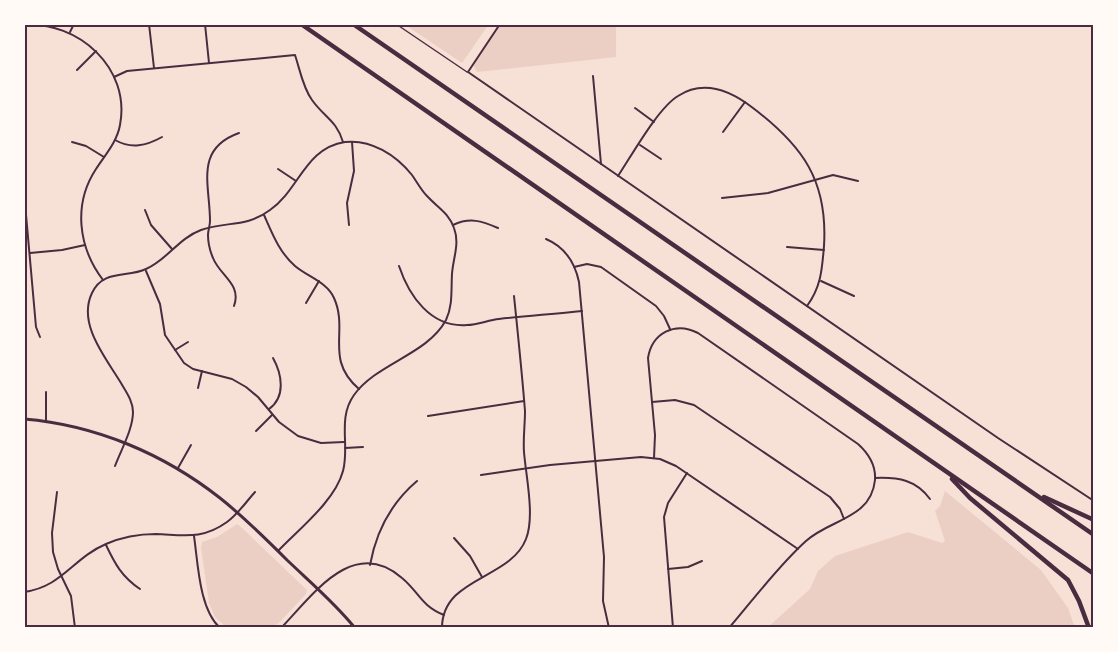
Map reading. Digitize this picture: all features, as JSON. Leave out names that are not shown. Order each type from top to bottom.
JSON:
[{"type":"highway","points":[[301,24],[1094,574]]},
{"type":"highway","points":[[353,24],[1094,535]]},
{"type":"highway","points":[[946,473],[970,498],[1068,580],[1089,628]]},
{"type":"highway","points":[[1031,490],[1094,520]]},
{"type":"street","points":[[70,32],[74,24]]},
{"type":"street","points":[[149,24],[154,68]]},
{"type":"street","points":[[205,24],[209,63]]},
{"type":"street","points":[[500,24],[468,72],[1079,493],[1094,501]]},
{"type":"street","points":[[24,25],[45,25],[70,32],[83,39],[105,62],[114,78],[121,110],[120,125],[115,140],[90,180],[83,198],[81,226],[84,245],[90,260],[103,280]]},
{"type":"street","points":[[77,70],[96,51]]},
{"type":"street","points":[[114,78],[123,72],[154,68],[295,55],[305,87],[314,103],[334,122],[343,142]]},
{"type":"street","points":[[593,76],[602,165]]},
{"type":"street","points":[[618,176],[654,122],[678,96],[695,89],[722,90],[745,102],[790,139],[814,180],[824,215],[824,250],[821,281],[816,294],[807,306]]},
{"type":"street","points":[[723,132],[745,102]]},
{"type":"street","points":[[635,108],[654,122]]},
{"type":"street","points":[[234,306],[235,289],[219,270],[212,256],[208,235],[210,221],[206,181],[212,154],[223,141],[239,133]]},
{"type":"street","points":[[115,140],[139,146],[162,137]]},
{"type":"street","points":[[72,142],[86,146],[104,157]]},
{"type":"street","points":[[115,466],[132,420],[131,401],[90,326],[89,300],[95,287],[103,280],[117,274],[146,270],[188,237],[209,228],[240,224],[264,215],[282,200],[315,156],[328,147],[343,142],[373,146],[398,161],[427,196],[447,215],[453,225],[456,249],[451,303],[444,322],[430,338],[358,389],[344,417],[343,470],[334,491],[278,551]]},
{"type":"street","points":[[349,225],[347,203],[354,171],[352,142]]},
{"type":"street","points":[[640,145],[661,159]]},
{"type":"street","points":[[278,170],[296,181]]},
{"type":"street","points":[[722,198],[768,194],[833,175],[858,181]]},
{"type":"street","points":[[24,192],[36,327],[40,337]]},
{"type":"street","points":[[145,210],[151,225],[172,249]]},
{"type":"street","points":[[264,215],[283,253],[295,265],[327,288],[334,298],[338,310],[340,362],[350,381],[358,389]]},
{"type":"street","points":[[453,225],[463,221],[478,220],[498,228]]},
{"type":"street","points":[[546,239],[563,249],[574,267],[579,282],[604,557],[603,601],[609,628]]},
{"type":"street","points":[[30,253],[84,245]]},
{"type":"street","points":[[787,247],[824,250]]},
{"type":"street","points":[[574,267],[587,264],[601,267],[656,306],[670,329]]},
{"type":"street","points":[[399,266],[406,285],[417,302],[431,315],[444,322],[464,326],[582,311]]},
{"type":"street","points":[[146,270],[160,304],[164,331],[187,365],[240,382],[253,391],[285,427],[306,439],[321,443],[344,442]]},
{"type":"street","points":[[821,281],[854,296]]},
{"type":"street","points":[[306,303],[319,282]]},
{"type":"street","points":[[442,628],[444,615],[453,597],[514,557],[528,536],[530,520],[524,401],[514,297]]},
{"type":"street","points":[[654,458],[655,435],[650,351],[657,338],[670,329],[684,328],[698,333],[858,444],[871,461],[875,478],[872,495],[863,507],[823,529],[798,549],[729,628]]},
{"type":"street","points":[[175,350],[188,342]]},
{"type":"street","points":[[269,409],[277,402],[281,392],[280,374],[273,358]]},
{"type":"street","points":[[198,388],[202,371]]},
{"type":"street","points":[[46,392],[46,421]]},
{"type":"street","points":[[652,402],[675,400],[694,405],[830,497],[840,509],[844,519]]},
{"type":"street","points":[[428,416],[524,401]]},
{"type":"street","points":[[256,431],[272,415]]},
{"type":"street","points":[[24,419],[46,421],[81,429],[123,442],[178,468],[237,512],[318,589],[355,628]]},
{"type":"street","points":[[178,468],[191,445]]},
{"type":"street","points":[[345,448],[363,447]]},
{"type":"street","points":[[480,475],[595,461],[654,458],[672,464],[687,473],[798,549]]},
{"type":"street","points":[[673,628],[664,524],[671,496],[687,473]]},
{"type":"street","points":[[875,478],[896,477],[906,480],[921,488],[930,499]]},
{"type":"street","points":[[370,565],[376,541],[386,519],[402,495],[417,481]]},
{"type":"street","points":[[57,492],[52,543],[55,560],[71,596],[75,628]]},
{"type":"street","points":[[24,592],[40,589],[62,577],[83,557],[120,539],[144,535],[194,536],[215,529],[237,512],[255,492]]},
{"type":"street","points":[[194,536],[205,603],[211,618],[220,628]]},
{"type":"street","points":[[454,538],[470,556],[482,578]]},
{"type":"street","points":[[106,544],[116,566],[140,589]]},
{"type":"street","points":[[668,569],[688,567],[702,561]]},
{"type":"street","points":[[281,628],[318,589],[339,571],[354,566],[383,567],[397,574],[425,605],[444,615]]},
{"type":"lane","points":[[396,24],[468,72]]},
{"type":"shaded area","points":[[404,24],[489,24],[462,63]]},
{"type":"shaded area","points":[[500,24],[616,24],[616,57],[477,72],[473,65]]},
{"type":"shaded area","points":[[945,491],[1041,570],[1068,608],[1075,628],[767,628],[810,589],[818,571],[835,556],[908,532],[942,543],[945,541],[935,511],[940,506]]},
{"type":"shaded area","points":[[237,524],[307,590],[306,594],[279,623],[271,628],[227,628],[215,617],[209,603],[202,542],[217,537]]}]
